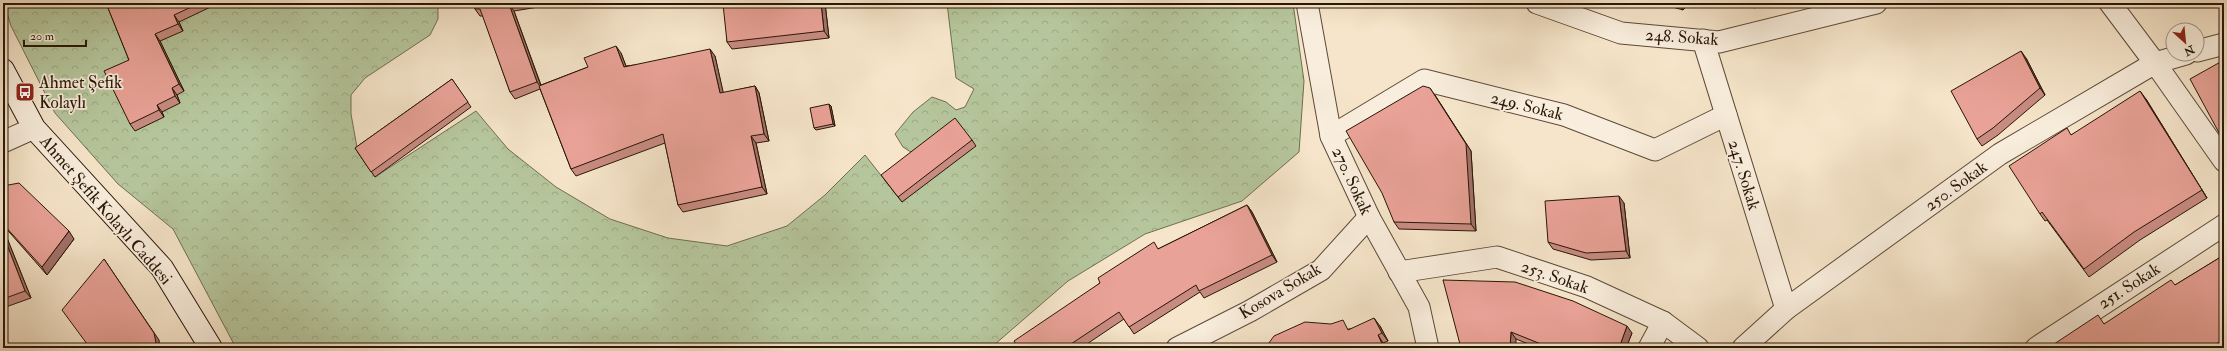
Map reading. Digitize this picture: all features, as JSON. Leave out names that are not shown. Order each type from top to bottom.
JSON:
[{"type":"main road","name":"Ahmet Şefik Kolaylı Caddesi","points":[[3,70],[34,128],[162,268],[211,348]]},
{"type":"street","name":"270. Sokak","points":[[1307,3],[1331,136],[1369,217],[1419,307],[1428,348]]},
{"type":"street","name":"248. Sokak","points":[[1537,3],[1621,33],[1719,42],[1876,3]]},
{"type":"street","points":[[2110,3],[2155,63],[2224,161]]},
{"type":"street","name":"247. Sokak","points":[[1703,40],[1786,309]]},
{"type":"street","points":[[2205,49],[2224,44]]},
{"type":"street","name":"250. Sokak","points":[[1743,348],[1786,309],[2000,154],[2155,63],[2165,60]]},
{"type":"street","name":"249. Sokak","points":[[1331,136],[1424,80],[1564,115],[1655,150],[1726,115]]},
{"type":"street","points":[[3,142],[34,128]]},
{"type":"street","name":"Kosova Sokak","points":[[1177,348],[1250,311],[1321,270],[1369,217]]},
{"type":"street","name":"251. Sokak","points":[[2036,348],[2224,225]]},
{"type":"street","name":"253. Sokak","points":[[1399,272],[1497,257],[1587,287],[1663,322],[1698,348]]},
{"type":"street","points":[[1649,348],[1663,322]]},
{"type":"green space","points":[[4,3],[438,3],[438,19],[430,35],[365,78],[351,95],[351,114],[358,153],[375,177],[476,111],[508,149],[556,187],[610,219],[668,238],[727,246],[787,226],[825,195],[865,155],[902,202],[917,156],[903,147],[895,134],[913,112],[932,97],[946,102],[956,110],[965,107],[974,89],[956,78],[947,3],[1293,3],[1304,81],[1299,152],[1242,201],[1145,234],[1068,281],[994,345],[997,348],[236,348],[173,229],[118,184],[55,113],[11,26]]},
{"type":"building","points":[[106,3],[200,3],[174,15],[178,24],[155,34],[179,84],[172,88],[175,96],[157,105],[159,110],[130,124],[104,71],[129,60]]},
{"type":"building","points":[[474,3],[514,3],[509,4],[537,82],[510,92],[480,9],[475,9]]},
{"type":"building","points":[[821,3],[824,31],[727,42],[723,4]]},
{"type":"building","points":[[616,46],[624,67],[710,49],[720,93],[755,86],[764,134],[751,136],[762,187],[678,205],[663,134],[571,169],[539,86],[588,67],[584,58]]},
{"type":"building","points":[[2021,51],[2040,88],[1993,128],[1977,139],[1951,91]]},
{"type":"building","points":[[2224,60],[2224,142],[2190,79]]},
{"type":"building","points":[[452,79],[468,102],[371,172],[355,148]]},
{"type":"building","points":[[1423,86],[1430,88],[1466,144],[1471,224],[1394,222],[1382,193],[1346,131]]},
{"type":"building","points":[[2140,91],[2202,190],[2134,232],[2084,269],[2042,212],[2040,214],[2009,166],[2067,128],[2071,135]]},
{"type":"building","points":[[829,104],[833,124],[814,128],[810,108]]},
{"type":"building","points":[[955,118],[972,140],[898,197],[881,175]]},
{"type":"building","points":[[19,183],[69,231],[42,267],[3,224],[3,186]]},
{"type":"building","points":[[1619,196],[1626,251],[1586,253],[1548,242],[1545,201]]},
{"type":"building","points":[[1247,205],[1272,255],[1199,291],[1196,285],[1129,327],[1119,312],[1065,348],[1018,348],[1014,341],[1100,283],[1098,278],[1154,242],[1158,249]]},
{"type":"building","points":[[3,234],[25,291],[3,299]]},
{"type":"building","points":[[2224,255],[2224,339],[2210,348],[2048,348],[2098,315],[2104,324],[2171,280],[2175,285]]},
{"type":"building","points":[[104,259],[154,333],[157,348],[94,348],[93,346],[90,348],[62,310]]},
{"type":"building","points":[[1443,280],[1515,282],[1573,301],[1627,326],[1619,348],[1546,348],[1546,346],[1511,332],[1510,348],[1461,348]]},
{"type":"building","points":[[1374,318],[1382,333],[1378,335],[1384,348],[1266,348],[1274,336],[1305,322],[1331,324],[1343,320],[1348,330]]},
{"type":"building","points":[[34,343],[39,348],[28,348]]},
{"type":"place","name":"Ahmet Şefik Kolaylı","points":[[25,92]]}]
